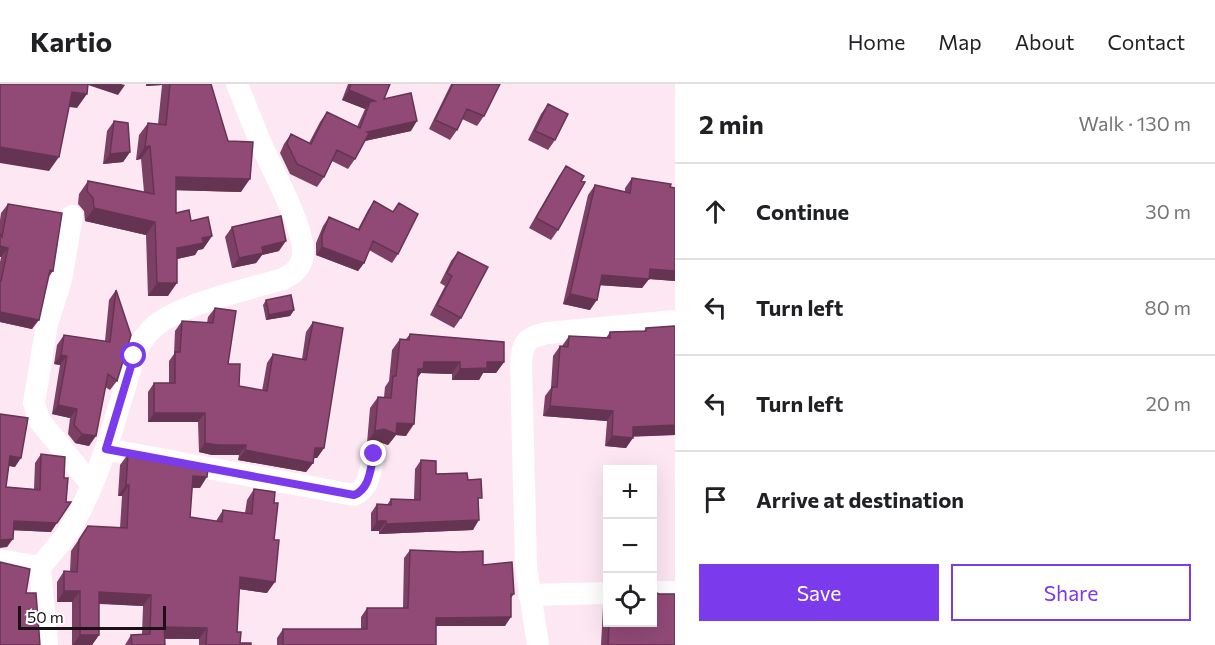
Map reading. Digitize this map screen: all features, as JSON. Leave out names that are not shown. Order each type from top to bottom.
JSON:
[{"type":"street","points":[[47,645],[40,567],[65,537],[78,515],[106,449],[134,356],[147,334],[169,316],[216,298],[283,279],[300,266],[303,255],[302,242],[288,202],[261,145],[237,84]]},
{"type":"street","points":[[72,216],[62,280],[47,324],[34,403],[39,420],[91,484]]},
{"type":"street","points":[[538,645],[526,566],[522,348],[526,340],[547,333],[675,321]]},
{"type":"street","points":[[106,449],[354,495],[364,488],[374,454]]},
{"type":"street","points":[[0,560],[40,567]]},
{"type":"street","points":[[529,595],[603,593]]},
{"type":"building","points":[[0,84],[88,84],[87,94],[72,92],[59,157],[0,147]]},
{"type":"building","points":[[170,84],[211,84],[228,141],[253,142],[250,179],[176,177],[176,213],[189,210],[191,221],[208,217],[212,236],[202,238],[204,243],[177,248],[177,283],[157,283],[155,222],[94,208],[93,198],[87,191],[88,181],[154,194],[150,146],[145,147],[148,123],[166,125]]},
{"type":"building","points":[[351,84],[390,84],[384,99],[411,93],[417,121],[367,132],[369,133],[355,159],[337,150],[324,177],[297,164],[287,143],[291,134],[311,144],[327,112],[360,128],[370,102],[375,101],[349,90]]},
{"type":"building","points":[[453,84],[500,84],[484,116],[467,109],[457,130],[435,120]]},
{"type":"building","points":[[548,104],[568,114],[555,140],[535,131]]},
{"type":"building","points":[[114,121],[128,123],[130,152],[110,154]]},
{"type":"building","points":[[566,166],[584,176],[581,181],[585,182],[558,230],[536,218]]},
{"type":"building","points":[[632,178],[671,184],[670,187],[675,188],[675,271],[650,269],[649,279],[602,275],[597,300],[570,294],[595,185],[630,193]]},
{"type":"building","points":[[374,201],[393,212],[399,203],[418,214],[398,254],[373,241],[364,263],[322,247],[322,235],[329,217],[359,230]]},
{"type":"building","points":[[8,204],[62,213],[53,271],[50,270],[39,320],[0,312],[0,281],[8,248],[0,246],[0,234],[2,237]]},
{"type":"building","points":[[281,216],[286,241],[262,247],[263,253],[239,258],[232,227]]},
{"type":"building","points":[[458,252],[488,267],[461,318],[437,305],[452,276],[447,273]]},
{"type":"building","points":[[116,290],[131,335],[117,381],[108,374],[96,436],[82,434],[74,425],[77,409],[58,405],[67,356],[61,355],[64,335],[110,342]]},
{"type":"building","points":[[291,295],[294,310],[269,315],[266,300]]},
{"type":"building","points":[[215,308],[236,311],[228,364],[240,364],[239,386],[267,391],[273,354],[306,360],[313,322],[343,328],[324,448],[315,448],[313,463],[245,450],[246,445],[205,443],[205,413],[154,413],[154,383],[175,383],[175,352],[180,352],[182,321],[213,323]]},
{"type":"building","points":[[675,326],[675,425],[633,427],[633,438],[612,436],[613,411],[550,406],[552,387],[557,387],[560,346],[568,347],[569,336],[610,338],[610,332],[646,331],[646,328]]},
{"type":"building","points":[[410,334],[504,342],[504,362],[487,362],[487,368],[460,369],[460,362],[424,362],[423,369],[418,369],[414,424],[397,423],[396,434],[384,429],[375,431],[378,397],[391,398],[400,339],[409,340]]},
{"type":"building","points":[[0,414],[28,418],[21,458],[10,456],[6,487],[40,490],[41,454],[65,457],[64,478],[68,478],[66,502],[71,502],[57,523],[14,521],[13,539],[0,540]]},
{"type":"building","points":[[128,454],[208,469],[207,477],[193,476],[190,517],[222,522],[223,510],[252,514],[254,489],[275,492],[274,503],[278,503],[274,540],[279,540],[275,582],[240,577],[237,632],[241,632],[240,643],[251,643],[251,645],[206,645],[207,628],[164,627],[165,645],[132,645],[131,635],[150,634],[151,595],[99,592],[99,635],[80,635],[80,591],[64,591],[64,571],[77,572],[79,540],[88,526],[127,528]]},
{"type":"building","points":[[421,460],[436,461],[436,474],[467,473],[468,480],[481,479],[482,498],[478,498],[479,520],[386,524],[386,521],[377,521],[377,504],[391,505],[391,499],[420,500]]},
{"type":"building","points":[[410,550],[483,551],[483,565],[512,562],[514,594],[511,594],[511,617],[436,618],[436,645],[283,645],[283,629],[367,629],[367,608],[408,608]]},
{"type":"building","points":[[0,562],[30,569],[26,593],[36,593],[40,645],[0,645]]},
{"type":"building","points":[[657,593],[675,594],[675,645],[608,645],[609,627],[657,627]]},
{"type":"route","points":[[134,356],[106,449],[354,495],[360,492],[368,481],[374,454]]}]
